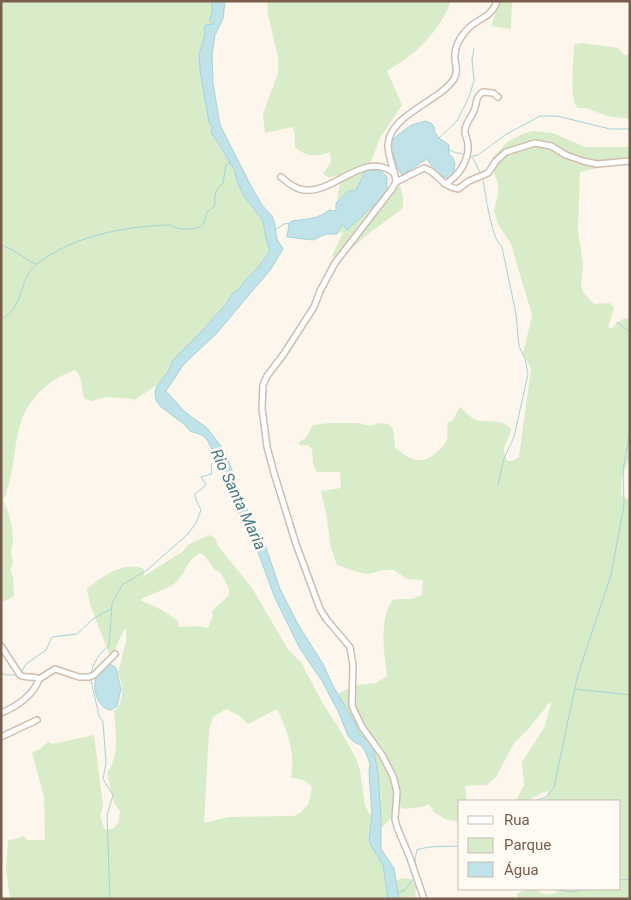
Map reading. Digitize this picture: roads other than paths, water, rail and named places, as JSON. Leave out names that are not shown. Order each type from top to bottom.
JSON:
[{"type":"street","points":[[396,182],[388,146],[393,131],[413,112],[450,84],[456,73],[455,53],[460,39],[472,24],[492,12],[497,1]]},
{"type":"street","points":[[445,184],[456,177],[466,156],[468,145],[465,132],[466,124],[474,110],[476,98],[480,93],[488,92],[498,97]]},
{"type":"street","points":[[424,899],[397,827],[395,819],[397,792],[393,776],[382,755],[362,727],[352,706],[353,665],[350,647],[320,609],[296,544],[268,447],[262,408],[263,385],[267,376],[314,307],[335,263],[396,182],[424,168],[429,169],[445,184],[453,188],[461,188],[469,181],[488,173],[496,161],[506,152],[535,143],[551,146],[566,155],[596,164],[630,161]]},
{"type":"street","points":[[281,176],[293,186],[304,190],[321,188],[370,165],[384,167],[395,174]]},
{"type":"street","points":[[1,646],[20,675],[39,679]]},
{"type":"street","points":[[1,713],[22,701],[34,689],[39,679],[52,669],[79,677],[92,676],[115,654]]},
{"type":"street","points":[[1,737],[37,720]]},
{"type":"water","name":"Rio Santa Maria","points":[[212,1],[225,1],[223,19],[215,35],[212,54],[213,83],[220,125],[262,205],[272,216],[277,239],[283,249],[271,269],[216,334],[184,364],[166,391],[185,412],[207,428],[224,450],[235,478],[237,490],[264,542],[280,589],[299,626],[323,664],[359,734],[373,747],[378,773],[381,849],[394,868],[399,899],[388,899],[383,865],[369,840],[372,815],[370,764],[366,753],[361,745],[354,742],[348,736],[339,713],[322,681],[299,647],[275,598],[253,539],[234,506],[219,464],[208,441],[202,435],[190,431],[160,406],[156,400],[155,391],[157,386],[168,372],[173,360],[205,328],[232,294],[240,288],[260,265],[270,250],[263,221],[244,196],[234,169],[211,132],[212,127],[209,122],[199,54],[205,35],[204,28],[206,25],[214,24],[209,20],[212,13]]},
{"type":"water","points":[[426,121],[432,124],[439,138],[449,145],[449,154],[453,158],[455,170],[452,170],[453,173],[448,178],[433,168],[427,159],[402,175],[396,163],[393,139],[411,125]]},
{"type":"water","points":[[371,169],[382,172],[387,177],[387,193],[347,230],[342,224],[337,234],[326,234],[313,240],[287,237],[289,224],[292,221],[316,217],[329,210],[336,211],[336,203],[348,191],[356,190],[366,170]]},
{"type":"water","points":[[109,664],[116,668],[121,689],[117,706],[111,710],[102,706],[95,690],[95,680],[98,674]]},
{"type":"waterway","points":[[439,138],[457,121],[469,97],[474,81],[472,60],[474,49]]},
{"type":"waterway","points":[[469,157],[478,155],[505,135],[540,116],[557,116],[610,129],[630,129]]},
{"type":"waterway","points":[[448,149],[461,153],[464,156]]},
{"type":"waterway","points":[[473,158],[480,173]]},
{"type":"waterway","points":[[1,320],[14,308],[31,270],[51,254],[66,246],[99,235],[133,228],[168,225],[183,229],[200,227],[204,223],[207,212],[215,206],[216,193],[223,183],[226,165],[230,161]]},
{"type":"waterway","points":[[483,180],[492,226],[502,247],[516,314],[519,346],[525,359],[528,374],[514,437],[504,458],[498,485]]},
{"type":"waterway","points":[[275,230],[284,224],[290,223]]},
{"type":"waterway","points":[[1,245],[36,264]]},
{"type":"waterway","points":[[617,322],[630,332]]},
{"type":"waterway","points":[[538,800],[546,797],[554,787],[577,678],[611,575],[624,505],[623,470],[630,430]]},
{"type":"waterway","name":"Rio Santa Maria","points":[[91,674],[97,658],[109,646],[112,604],[122,585],[147,570],[188,534],[196,523],[201,510],[195,494],[206,485],[201,477],[212,474],[211,465],[219,458]]},
{"type":"waterway","points":[[21,673],[26,664],[46,650],[52,637],[77,634],[93,619],[112,608]]},
{"type":"waterway","points":[[1,673],[16,675]]},
{"type":"waterway","points":[[91,680],[99,716],[103,722],[106,763],[103,779],[113,795],[107,815],[110,899]]},
{"type":"waterway","points":[[575,689],[630,695]]},
{"type":"waterway","points":[[417,870],[415,859],[417,850],[422,848],[458,846]]},
{"type":"waterway","points":[[398,893],[405,890],[415,877]]},
{"type":"waterway","points":[[621,880],[630,879]]},
{"type":"waterway","points":[[558,890],[573,892],[581,890]]}]
